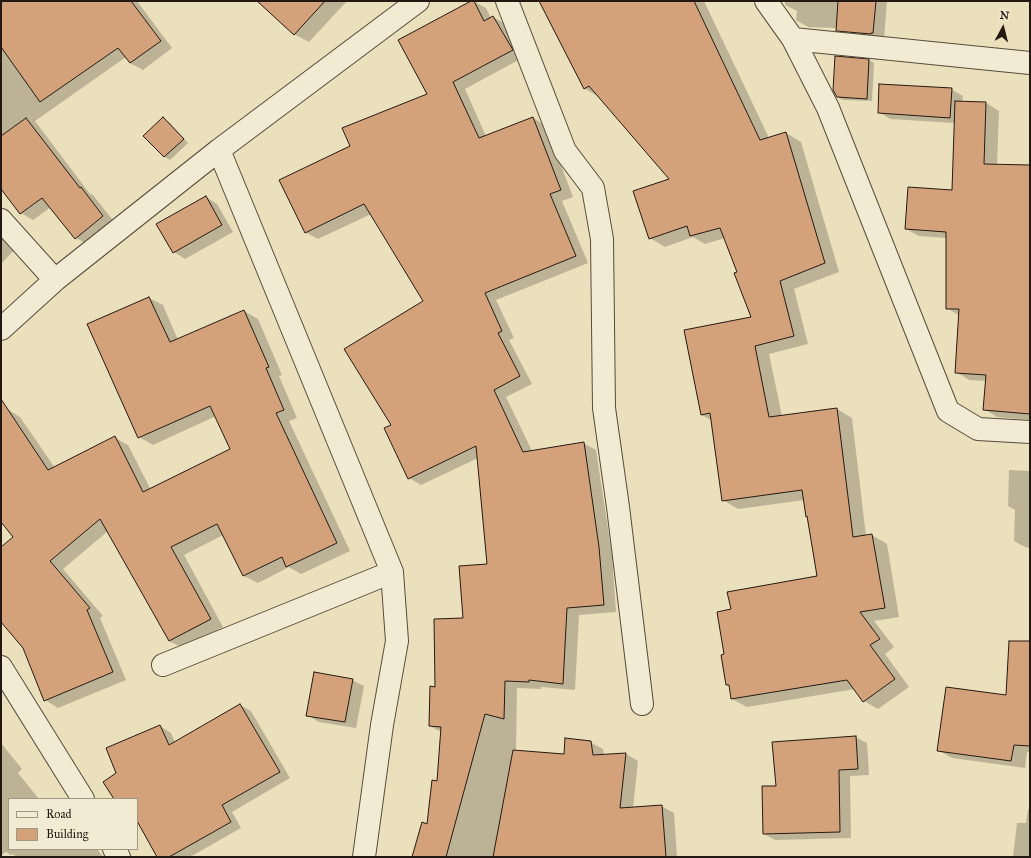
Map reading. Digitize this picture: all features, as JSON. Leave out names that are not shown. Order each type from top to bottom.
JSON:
[{"type":"street","points":[[1,329],[56,280],[219,150],[418,1]]},
{"type":"street","points":[[507,1],[565,151],[593,188],[602,239],[604,408],[618,507],[642,704]]},
{"type":"street","points":[[766,1],[793,39],[828,108],[948,410],[978,429],[1030,432]]},
{"type":"street","points":[[793,39],[1030,63]]},
{"type":"street","points":[[219,150],[392,572],[397,641],[382,725],[364,857]]},
{"type":"street","points":[[1,220],[56,280]]},
{"type":"street","points":[[163,665],[392,572]]},
{"type":"street","points":[[1,667],[82,798]]},
{"type":"building","points":[[1,1],[131,1],[161,41],[130,63],[118,48],[40,102],[1,47]]},
{"type":"building","points":[[257,1],[325,1],[294,35]]},
{"type":"building","points":[[471,1],[474,1],[484,21],[493,16],[513,50],[453,82],[479,138],[533,117],[561,190],[550,194],[576,256],[485,293],[502,331],[498,333],[520,376],[494,390],[523,452],[584,442],[599,547],[604,605],[567,608],[563,684],[529,680],[529,682],[505,681],[504,719],[485,714],[446,857],[412,857],[422,822],[427,824],[432,780],[437,781],[441,727],[429,726],[430,686],[435,687],[434,619],[463,618],[459,566],[487,564],[476,446],[408,479],[384,428],[391,425],[344,349],[423,301],[364,204],[305,233],[279,180],[350,146],[342,128],[427,94],[398,40]]},
{"type":"building","points":[[539,1],[694,1],[760,140],[786,132],[825,263],[780,281],[794,336],[755,346],[769,417],[837,408],[853,537],[872,534],[885,608],[860,612],[880,639],[870,645],[895,679],[863,702],[847,680],[731,699],[729,685],[726,685],[721,655],[724,654],[717,612],[731,609],[727,592],[817,576],[802,490],[722,501],[710,413],[701,415],[684,330],[751,317],[734,273],[737,272],[720,228],[690,236],[687,226],[649,239],[633,191],[669,179],[589,86],[584,89]]},
{"type":"building","points":[[838,1],[876,1],[873,33],[836,31]]},
{"type":"building","points":[[835,56],[869,59],[867,99],[837,97],[833,90]]},
{"type":"building","points":[[879,84],[952,88],[950,118],[878,113]]},
{"type":"building","points":[[955,101],[986,102],[984,164],[1030,165],[1030,414],[983,410],[986,375],[955,373],[959,309],[946,309],[946,232],[905,229],[908,187],[952,190]]},
{"type":"building","points":[[163,117],[184,139],[164,157],[143,136]]},
{"type":"building","points":[[26,118],[103,216],[75,239],[42,198],[20,214],[1,189],[1,136]]},
{"type":"building","points":[[206,196],[222,225],[173,253],[156,224]]},
{"type":"building","points":[[149,297],[170,342],[244,310],[269,367],[266,368],[284,410],[276,413],[337,543],[286,567],[282,557],[243,576],[217,524],[171,547],[211,619],[169,641],[100,519],[50,561],[90,608],[87,610],[113,672],[44,701],[23,648],[1,622],[1,547],[13,537],[1,522],[1,399],[48,470],[115,436],[143,492],[230,449],[210,406],[138,438],[87,324]]},
{"type":"building","points":[[1009,641],[1030,641],[1030,746],[1014,745],[1011,761],[937,751],[946,687],[1006,695]]},
{"type":"building","points":[[314,672],[353,679],[345,722],[306,716]]},
{"type":"building","points":[[240,704],[280,772],[222,805],[231,822],[169,857],[157,857],[138,823],[138,798],[113,798],[103,782],[116,773],[106,748],[160,725],[169,745]]},
{"type":"building","points":[[856,736],[858,769],[839,770],[840,832],[763,834],[762,786],[776,786],[772,742]]},
{"type":"building","points":[[565,738],[591,741],[593,755],[626,753],[620,808],[662,805],[666,857],[493,857],[513,750],[564,754]]}]
